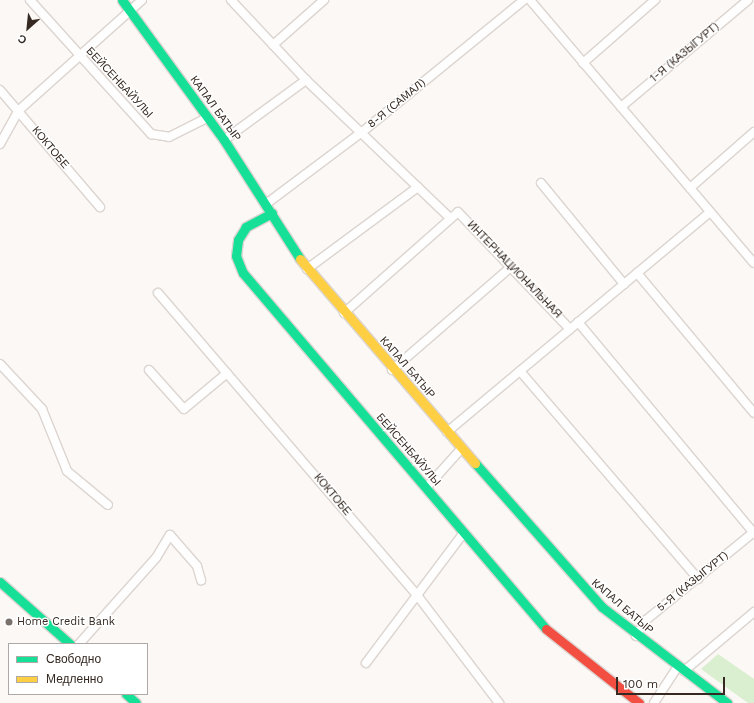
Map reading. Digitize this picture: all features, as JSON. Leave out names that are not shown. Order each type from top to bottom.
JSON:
[{"type":"main road","name":"КАПАЛ БАТЫР","points":[[122,0],[224,140],[307,269],[392,370],[462,448],[570,576],[636,636],[727,703]]},
{"type":"main road","name":"БЕЙСЕНБАЙУЛЫ","points":[[272,214],[246,227],[238,240],[236,256],[243,273],[426,488],[463,534],[547,630],[640,703]]},
{"type":"main road","points":[[0,582],[69,643]]},
{"type":"main road","points":[[127,695],[136,703]]},
{"type":"street","name":"БЕЙСЕНБАЙУЛЫ","points":[[30,0],[78,56],[150,134],[169,137],[207,118]]},
{"type":"street","points":[[0,144],[18,110],[142,0]]},
{"type":"street","points":[[232,0],[306,80],[362,132],[450,218],[344,313]]},
{"type":"street","points":[[273,45],[324,0]]},
{"type":"street","name":"8-Я (САМАЛ)","points":[[266,204],[362,132],[524,0]]},
{"type":"street","points":[[530,0],[754,263]]},
{"type":"street","points":[[584,63],[655,0]]},
{"type":"street","name":"1-Я (КАЗЫГУРТ)","points":[[621,107],[748,0]]},
{"type":"street","points":[[224,140],[306,80]]},
{"type":"street","name":"КОКТОБЕ","points":[[0,90],[100,207]]},
{"type":"street","points":[[690,188],[754,132]]},
{"type":"street","points":[[542,183],[624,284]]},
{"type":"street","points":[[307,269],[418,187]]},
{"type":"street","name":"ИНТЕРНАЦИОНАЛЬНАЯ","points":[[450,218],[458,212],[570,329]]},
{"type":"street","points":[[447,432],[710,212]]},
{"type":"street","points":[[392,370],[511,267]]},
{"type":"street","points":[[637,273],[754,413]]},
{"type":"street","name":"КОКТОБЕ","points":[[158,293],[416,596],[499,703]]},
{"type":"street","points":[[578,322],[754,532]]},
{"type":"street","points":[[0,364],[42,410],[67,471],[108,505]]},
{"type":"street","points":[[149,370],[184,409],[227,373]]},
{"type":"street","points":[[520,370],[698,579]]},
{"type":"street","points":[[426,488],[462,448]]},
{"type":"street","name":"5-Я (КАЗЫГУРТ)","points":[[636,636],[646,620],[754,532]]},
{"type":"street","points":[[366,663],[463,534]]},
{"type":"street","points":[[80,643],[156,558],[170,535],[197,566],[201,580]]},
{"type":"street","points":[[654,703],[681,668],[754,612]]},
{"type":"green space","points":[[718,654],[754,679],[754,703],[748,703],[701,669]]},
{"type":"traffic: fast","points":[[122,0],[224,140],[300,259]]},
{"type":"traffic: fast","points":[[272,213],[246,227],[238,240],[236,256],[243,273],[546,629]]},
{"type":"traffic: fast","points":[[475,463],[602,607],[727,703]]},
{"type":"traffic: fast","points":[[0,582],[69,643]]},
{"type":"traffic: fast","points":[[127,695],[136,703]]},
{"type":"traffic: slow","points":[[300,259],[475,463]]},
{"type":"traffic: jam","points":[[546,629],[639,703]]},
{"type":"place","name":"Home Credit Bank","points":[[9,622]]}]
